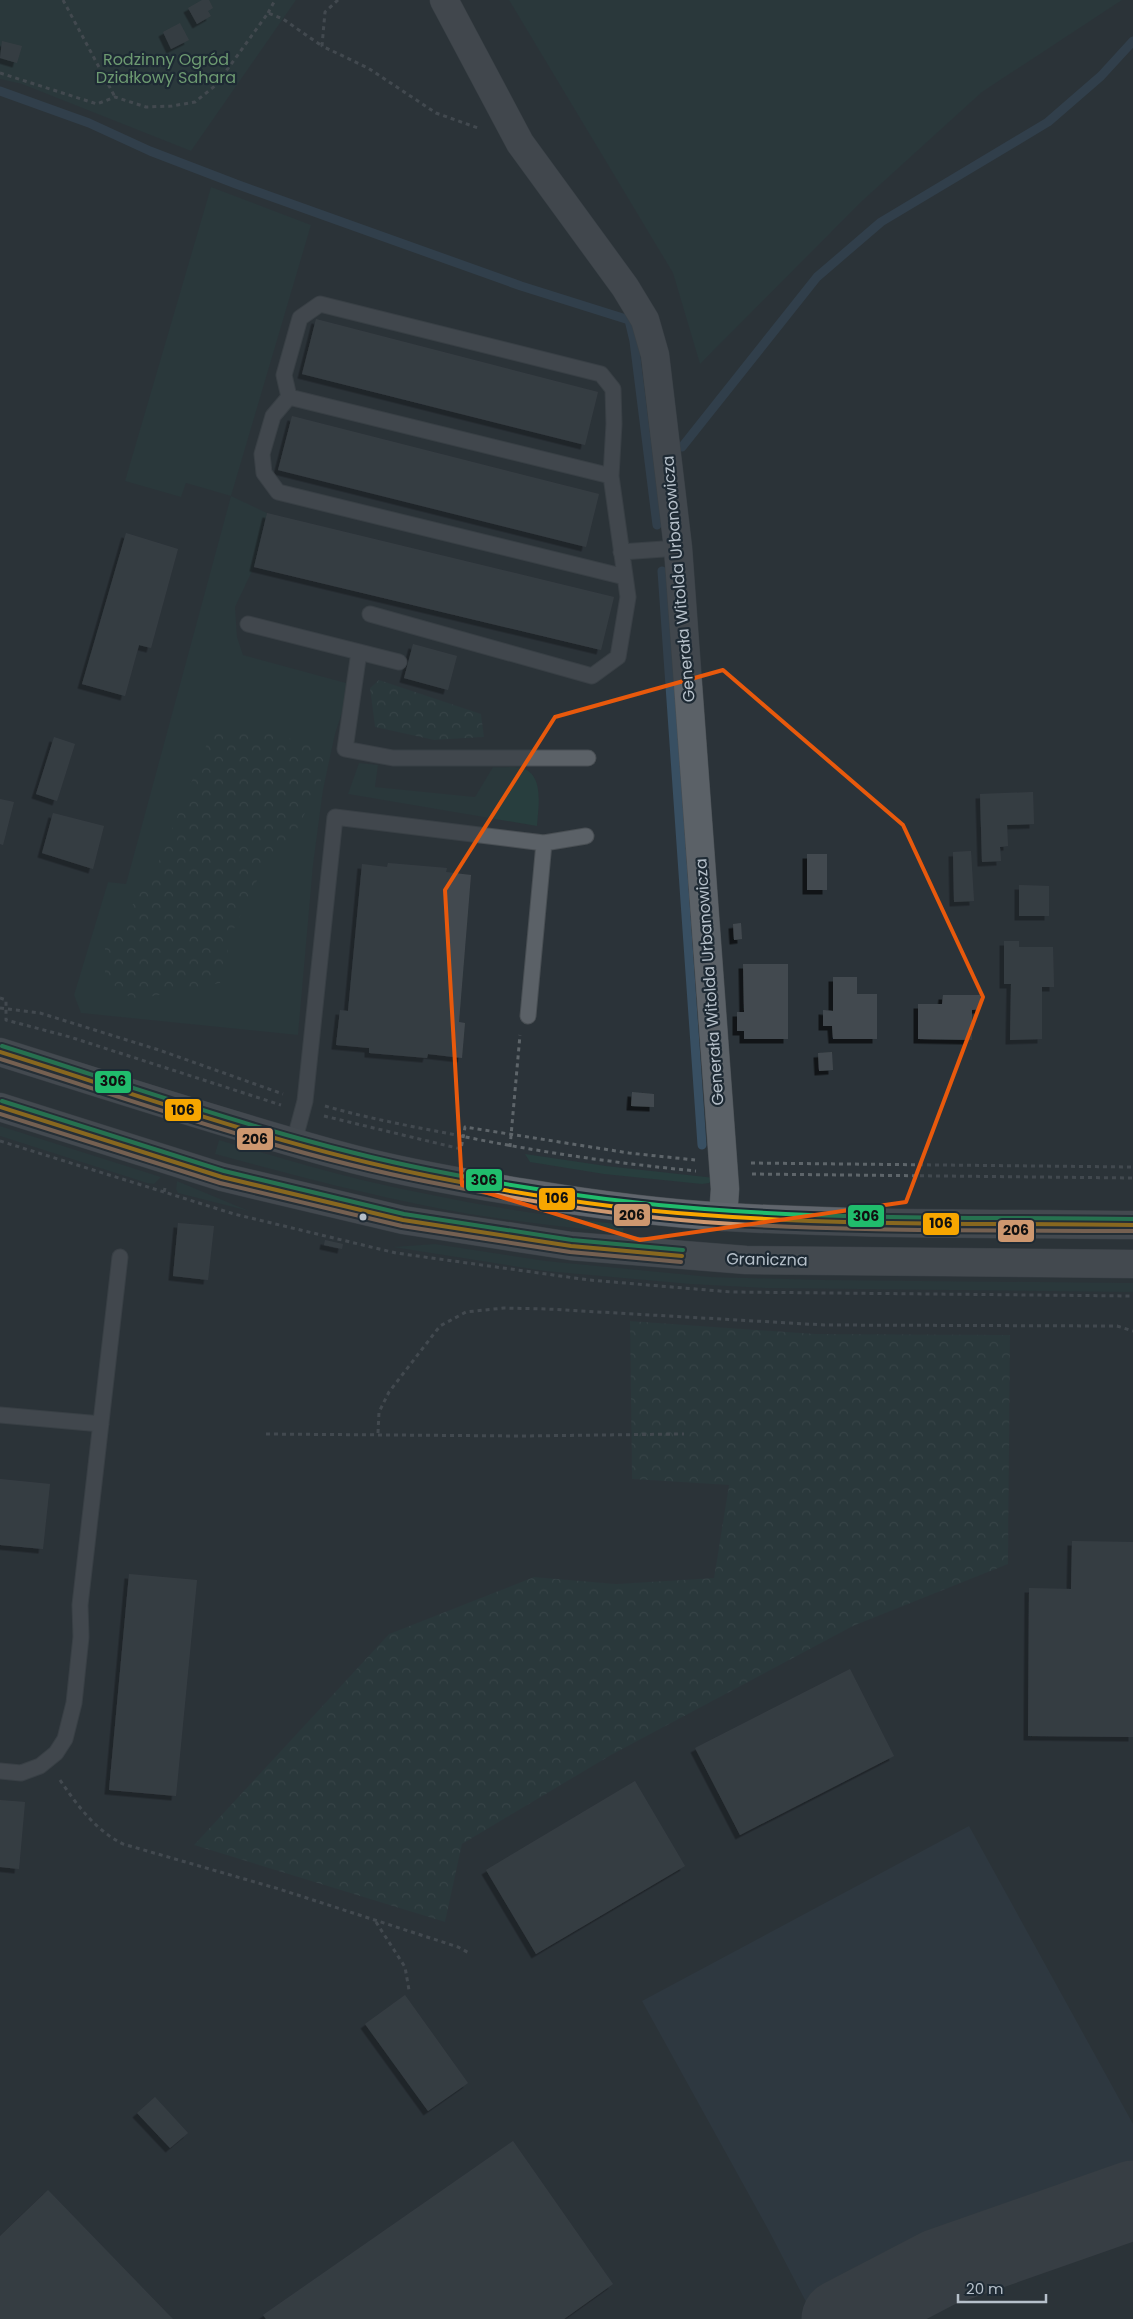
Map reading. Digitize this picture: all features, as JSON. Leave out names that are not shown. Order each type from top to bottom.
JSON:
[{"type":"main road","points":[[0,1052],[349,1158],[502,1189],[640,1209],[723,1217],[831,1221],[1133,1224]]},
{"type":"main road","name":"Graniczna","points":[[0,1107],[222,1177],[403,1220],[571,1246],[746,1260],[1133,1264]]},
{"type":"street","name":"Generała Witolda Urbanowicza","points":[[444,0],[520,143],[624,287],[645,320],[655,355],[678,548],[710,1167],[725,1189],[723,1217]]},
{"type":"lane","points":[[289,397],[284,375],[300,318],[320,304],[601,374],[613,389],[614,424],[610,476],[628,597],[618,657],[592,676],[370,614]]},
{"type":"lane","points":[[289,397],[610,476]]},
{"type":"lane","points":[[289,397],[272,416],[262,454],[264,473],[278,492],[625,577]]},
{"type":"lane","points":[[621,552],[678,548]]},
{"type":"lane","points":[[248,624],[399,662]]},
{"type":"lane","points":[[359,652],[345,749],[393,758],[588,758]]},
{"type":"lane","points":[[294,1142],[304,1106],[335,817],[544,843],[586,836]]},
{"type":"lane","points":[[528,1016],[544,843]]},
{"type":"lane","points":[[0,1771],[21,1773],[40,1766],[56,1753],[66,1739],[74,1703],[81,1637],[80,1605],[120,1257]]},
{"type":"lane","points":[[0,1415],[101,1424]]},
{"type":"path","points":[[62,0],[115,98]]},
{"type":"path","points":[[0,73],[97,104],[115,98],[146,107],[172,106],[195,102],[216,85],[268,14],[275,0]]},
{"type":"path","points":[[322,46],[325,12],[338,0]]},
{"type":"path","points":[[268,14],[283,19],[322,46],[368,68],[436,113],[520,143]]},
{"type":"path","points":[[0,998],[6,1000],[6,1020],[70,1036],[247,1095],[510,1147],[596,1160],[710,1167],[1133,1167]]},
{"type":"path","points":[[0,1008],[40,1013],[110,1035],[304,1106],[461,1149],[464,1127],[710,1167]]},
{"type":"path","points":[[510,1147],[520,1033],[528,1016]]},
{"type":"path","points":[[0,1141],[164,1192]]},
{"type":"path","points":[[749,1174],[1133,1178]]},
{"type":"path","points":[[378,1433],[379,1412],[389,1392],[440,1326],[466,1312],[504,1308],[539,1308],[824,1325],[1117,1326],[1133,1330]]},
{"type":"path","points":[[266,1434],[378,1433],[522,1436],[684,1434]]},
{"type":"path","points":[[47,1760],[76,1804],[102,1831],[123,1844],[279,1889],[458,1947],[469,1953]]},
{"type":"path","points":[[375,1921],[405,1967],[409,1990]]},
{"type":"highlighted area","points":[[723,670],[903,825],[983,997],[906,1202],[640,1240],[462,1185],[445,890],[555,717]]},
{"type":"shaded area","points":[[969,1826],[1133,2124],[1133,2214],[1062,2237],[911,2301],[875,2319],[815,2319],[768,2229],[642,2001]]},
{"type":"green space","name":"Rodzinny Ogród Działkowy Sahara","points":[[0,0],[296,0],[191,151],[22,84],[0,79]]},
{"type":"green space","points":[[509,0],[1122,0],[982,92],[861,202],[700,364],[673,273]]},
{"type":"green space","points":[[211,187],[311,225],[231,496],[186,483],[181,497],[125,481]]},
{"type":"green space","points":[[231,496],[267,513],[254,567],[235,607],[237,637],[243,655],[346,683],[347,697],[335,734],[323,790],[313,865],[298,1035],[81,1013],[74,995],[108,882],[126,884]]},
{"type":"green space","points":[[379,680],[481,714],[484,737],[434,740],[375,727],[370,688]]},
{"type":"green space","points":[[213,729],[263,731],[327,749],[321,781],[297,829],[263,868],[232,933],[220,983],[133,1000],[105,978],[105,946],[155,871]]},
{"type":"green space","points":[[359,763],[378,765],[375,787],[475,797],[493,767],[522,768],[534,777],[537,785],[539,802],[537,826],[348,794]]},
{"type":"green space","points":[[0,1126],[161,1177],[154,1184],[147,1183],[0,1136]]},
{"type":"green space","points":[[219,1140],[326,1171],[394,1187],[525,1212],[624,1225],[623,1233],[469,1214],[373,1194],[215,1154]]},
{"type":"green space","points":[[525,1154],[606,1166],[715,1178],[709,1183],[702,1184],[604,1174],[530,1162]]},
{"type":"green space","points":[[177,1181],[249,1211],[178,1193],[176,1189]]},
{"type":"green space","points":[[435,1244],[546,1261],[711,1277],[1133,1283],[1133,1292],[765,1288],[690,1284],[545,1271],[393,1247]]},
{"type":"green space","points":[[630,1321],[815,1334],[1010,1335],[1008,1564],[853,1626],[611,1755],[462,1844],[445,1922],[194,1845],[389,1634],[534,1577],[616,1584],[714,1578],[729,1485],[632,1479]]},
{"type":"building","points":[[202,0],[209,0],[213,8],[208,11],[211,16],[197,24],[188,8]]},
{"type":"building","points":[[180,23],[189,40],[171,49],[163,32]]},
{"type":"building","points":[[2,41],[22,46],[17,63],[0,58]]},
{"type":"building","points":[[316,319],[598,392],[585,445],[302,374]]},
{"type":"building","points":[[292,416],[599,494],[586,547],[278,470]]},
{"type":"building","points":[[267,513],[614,597],[601,650],[254,567]]},
{"type":"building","points":[[126,533],[178,549],[151,648],[139,645],[125,696],[82,684]]},
{"type":"building","points":[[413,644],[457,656],[448,690],[404,678]]},
{"type":"building","points":[[54,737],[75,744],[57,801],[36,794]]},
{"type":"building","points":[[1033,792],[1034,824],[1007,825],[1008,846],[1000,847],[1001,861],[982,862],[980,794]]},
{"type":"building","points":[[0,799],[14,802],[3,845],[0,844]]},
{"type":"building","points":[[53,813],[104,826],[93,869],[42,853]]},
{"type":"building","points":[[971,851],[974,901],[954,902],[953,852]]},
{"type":"building","points":[[807,854],[827,854],[827,890],[807,890]]},
{"type":"building","points":[[388,863],[447,868],[446,872],[471,875],[459,1022],[465,1023],[462,1058],[428,1054],[427,1058],[369,1053],[369,1048],[336,1045],[340,1010],[348,1011],[362,864],[387,867]]},
{"type":"building","points":[[1019,885],[1049,886],[1049,916],[1019,916]]},
{"type":"building","points":[[741,923],[742,939],[734,940],[733,924]]},
{"type":"building","points":[[1004,941],[1019,941],[1019,947],[1053,947],[1054,987],[1042,987],[1042,1039],[1010,1040],[1011,984],[1004,984]]},
{"type":"building","points":[[743,964],[788,964],[788,1039],[744,1039],[744,1031],[737,1031],[737,1012],[744,1012]]},
{"type":"building","points":[[833,977],[857,977],[857,994],[877,994],[877,1039],[833,1039],[832,1026],[823,1026],[823,1010],[833,1011]]},
{"type":"building","points":[[943,995],[980,995],[980,1009],[972,1010],[972,1040],[918,1039],[918,1004],[942,1004]]},
{"type":"building","points":[[832,1052],[833,1070],[819,1071],[818,1053]]},
{"type":"building","points":[[632,1092],[654,1094],[654,1107],[631,1106]]},
{"type":"building","points":[[178,1223],[214,1226],[208,1280],[173,1276]]},
{"type":"building","points":[[325,1240],[343,1244],[342,1249],[324,1245]]},
{"type":"building","points":[[0,1479],[50,1484],[43,1549],[0,1545]]},
{"type":"building","points":[[1072,1541],[1133,1542],[1133,1737],[1028,1736],[1029,1588],[1071,1589]]},
{"type":"building","points":[[129,1574],[197,1580],[176,1796],[109,1790]]},
{"type":"building","points":[[850,1669],[894,1756],[740,1835],[695,1748]]},
{"type":"building","points":[[635,1781],[685,1866],[536,1954],[486,1870]]},
{"type":"building","points":[[0,1800],[25,1802],[19,1869],[0,1867]]},
{"type":"building","points":[[405,1995],[468,2083],[428,2111],[365,2024]]},
{"type":"building","points":[[155,2097],[188,2133],[170,2148],[137,2113]]},
{"type":"building","points":[[513,2141],[613,2284],[564,2319],[266,2319],[263,2315]]},
{"type":"building","points":[[48,2190],[173,2319],[0,2319],[0,2236]]},
{"type":"waterway","points":[[682,447],[817,277],[881,222],[1048,122],[1101,76],[1133,41]]},
{"type":"waterway","points":[[0,91],[89,123],[150,151],[236,184],[521,286],[629,320],[634,341],[657,525]]},
{"type":"waterway","points":[[662,571],[702,1145]]},
{"type":"taxiway","points":[[841,2319],[939,2268],[1133,2200]]},
{"type":"transit line","name":"306","points":[[2,1046],[214,1114],[321,1145],[430,1170],[498,1183],[601,1198],[758,1213],[1133,1219]]},
{"type":"transit line","name":"106","points":[[0,1052],[213,1120],[320,1151],[429,1176],[566,1200],[635,1209],[758,1219],[1133,1225]]},
{"type":"transit line","name":"206","points":[[0,1059],[213,1126],[320,1157],[429,1182],[566,1206],[669,1219],[758,1225],[918,1230],[1133,1231]]},
{"type":"transit line","name":"306","points":[[2,1101],[224,1171],[404,1214],[572,1240],[683,1250]]},
{"type":"transit line","name":"106","points":[[0,1107],[222,1177],[403,1220],[571,1246],[682,1256]]},
{"type":"transit line","name":"206","points":[[0,1114],[220,1183],[402,1226],[570,1252],[681,1262]]}]
